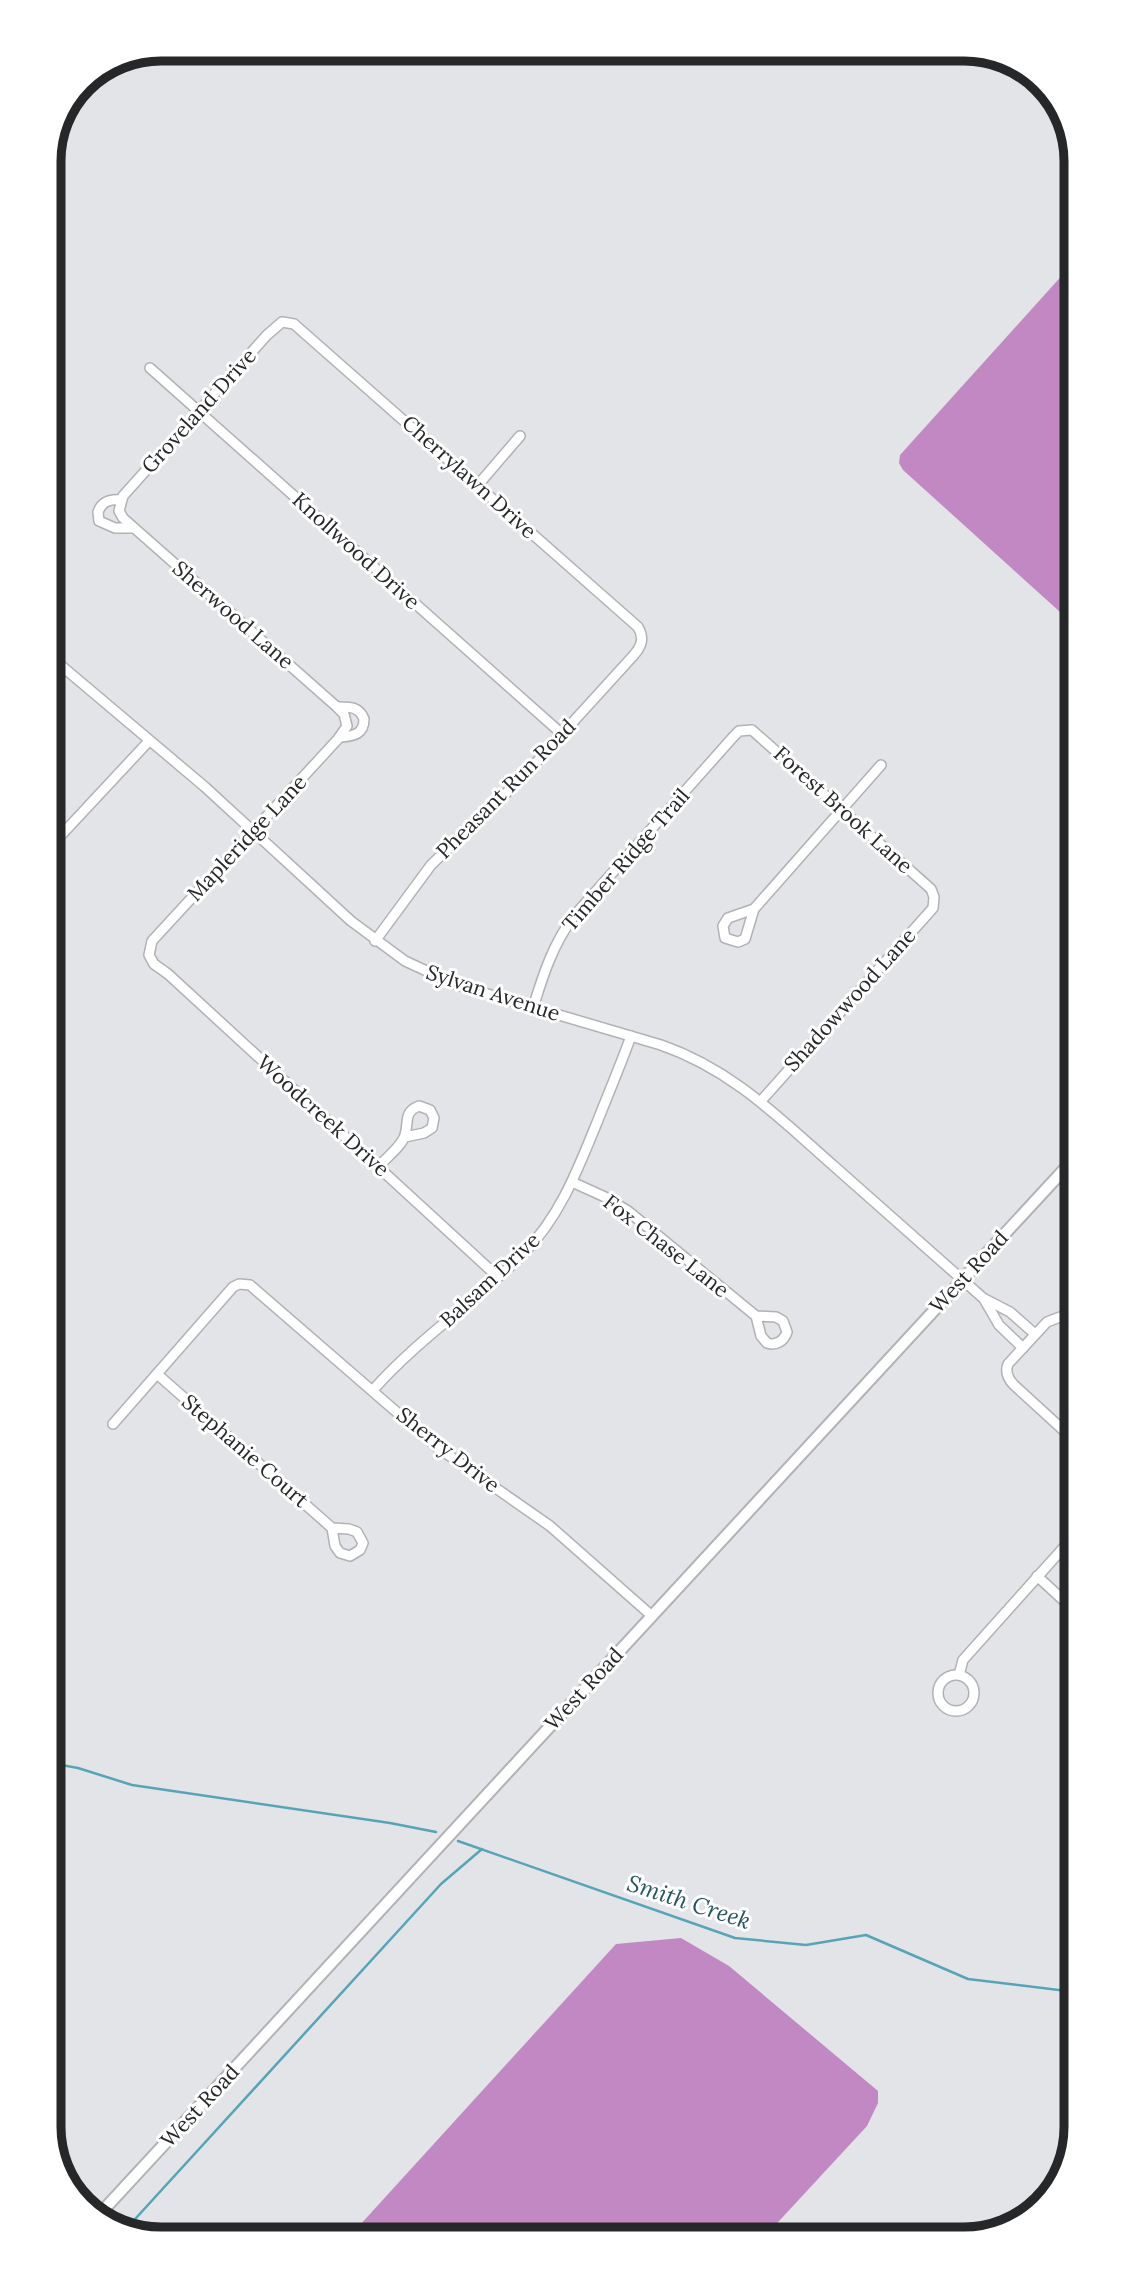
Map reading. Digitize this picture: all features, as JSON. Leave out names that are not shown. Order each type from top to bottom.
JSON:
[{"type":"street","name":"Groveland Drive","points":[[134,528],[114,528],[99,521],[98,512],[103,503],[110,500],[120,504],[277,324],[286,321]]},
{"type":"street","name":"Cherrylawn Drive","points":[[286,321],[294,324],[638,628],[642,641]]},
{"type":"street","name":"Knollwood Drive","points":[[150,369],[562,734]]},
{"type":"street","points":[[477,486],[520,436]]},
{"type":"street","name":"Sherwood Lane","points":[[120,504],[123,518],[344,714],[347,722]]},
{"type":"street","name":"Pheasant Run Road","points":[[375,941],[431,865],[514,787],[633,656],[642,641]]},
{"type":"street","name":"Sylvan Avenue","points":[[61,666],[205,788],[375,941],[434,976],[677,1051],[732,1079],[761,1101],[983,1298]]},
{"type":"street","points":[[337,708],[354,708],[360,711],[364,719],[360,732],[341,737]]},
{"type":"street","name":"Mapleridge Lane","points":[[149,955],[152,941],[341,737],[347,722]]},
{"type":"street","name":"Forest Brook Lane","points":[[746,730],[758,734],[931,889],[934,897]]},
{"type":"street","name":"Timber Ridge Trail","points":[[533,1008],[548,963],[574,916],[734,736],[746,730]]},
{"type":"street","points":[[61,835],[149,741]]},
{"type":"street","points":[[754,909],[881,765]]},
{"type":"street","name":"Shadowwood Lane","points":[[761,1101],[933,908],[934,897]]},
{"type":"street","name":"Woodcreek Drive","points":[[149,955],[154,964],[498,1277]]},
{"type":"street","name":"Balsam Drive","points":[[373,1390],[410,1351],[522,1255],[548,1225],[572,1182],[631,1036]]},
{"type":"street","points":[[379,1166],[405,1137]]},
{"type":"street","name":"West Road","points":[[105,2209],[1064,1170]]},
{"type":"street","name":"Fox Chase Lane","points":[[572,1182],[605,1197],[628,1212],[756,1316]]},
{"type":"street","name":"Sherry Drive","points":[[157,1374],[233,1287],[245,1283],[256,1288],[444,1452],[550,1526],[652,1616]]},
{"type":"street","points":[[983,1298],[1010,1312],[1035,1335]]},
{"type":"street","points":[[983,1298],[999,1325],[1023,1348]]},
{"type":"street","points":[[1064,1318],[1053,1318],[1035,1335],[1008,1364],[1007,1373],[1011,1382],[1064,1431]]},
{"type":"street","points":[[113,1424],[157,1374]]},
{"type":"street","name":"Stephanie Court","points":[[157,1374],[332,1528]]},
{"type":"street","points":[[959,1675],[963,1660],[1064,1546]]},
{"type":"street","points":[[1037,1576],[1064,1601]]},
{"type":"street","points":[[959,1675],[972,1684],[974,1695],[964,1709],[952,1710],[942,1704],[938,1692],[943,1680],[959,1675]]},
{"type":"shaded area","points":[[1064,273],[1064,616],[903,470],[899,463],[900,455]]},
{"type":"shaded area","points":[[681,1938],[729,1966],[878,2091],[878,2103],[867,2126],[774,2227],[358,2227],[616,1944]]},
{"type":"waterway","name":"Smith Creek","points":[[61,1765],[132,1785],[436,1832]]},
{"type":"waterway","name":"Smith Creek","points":[[458,1841],[735,1938],[806,1945],[866,1935],[968,1979],[1064,1991]]},
{"type":"waterway","points":[[132,2222],[441,1884],[482,1849]]}]
